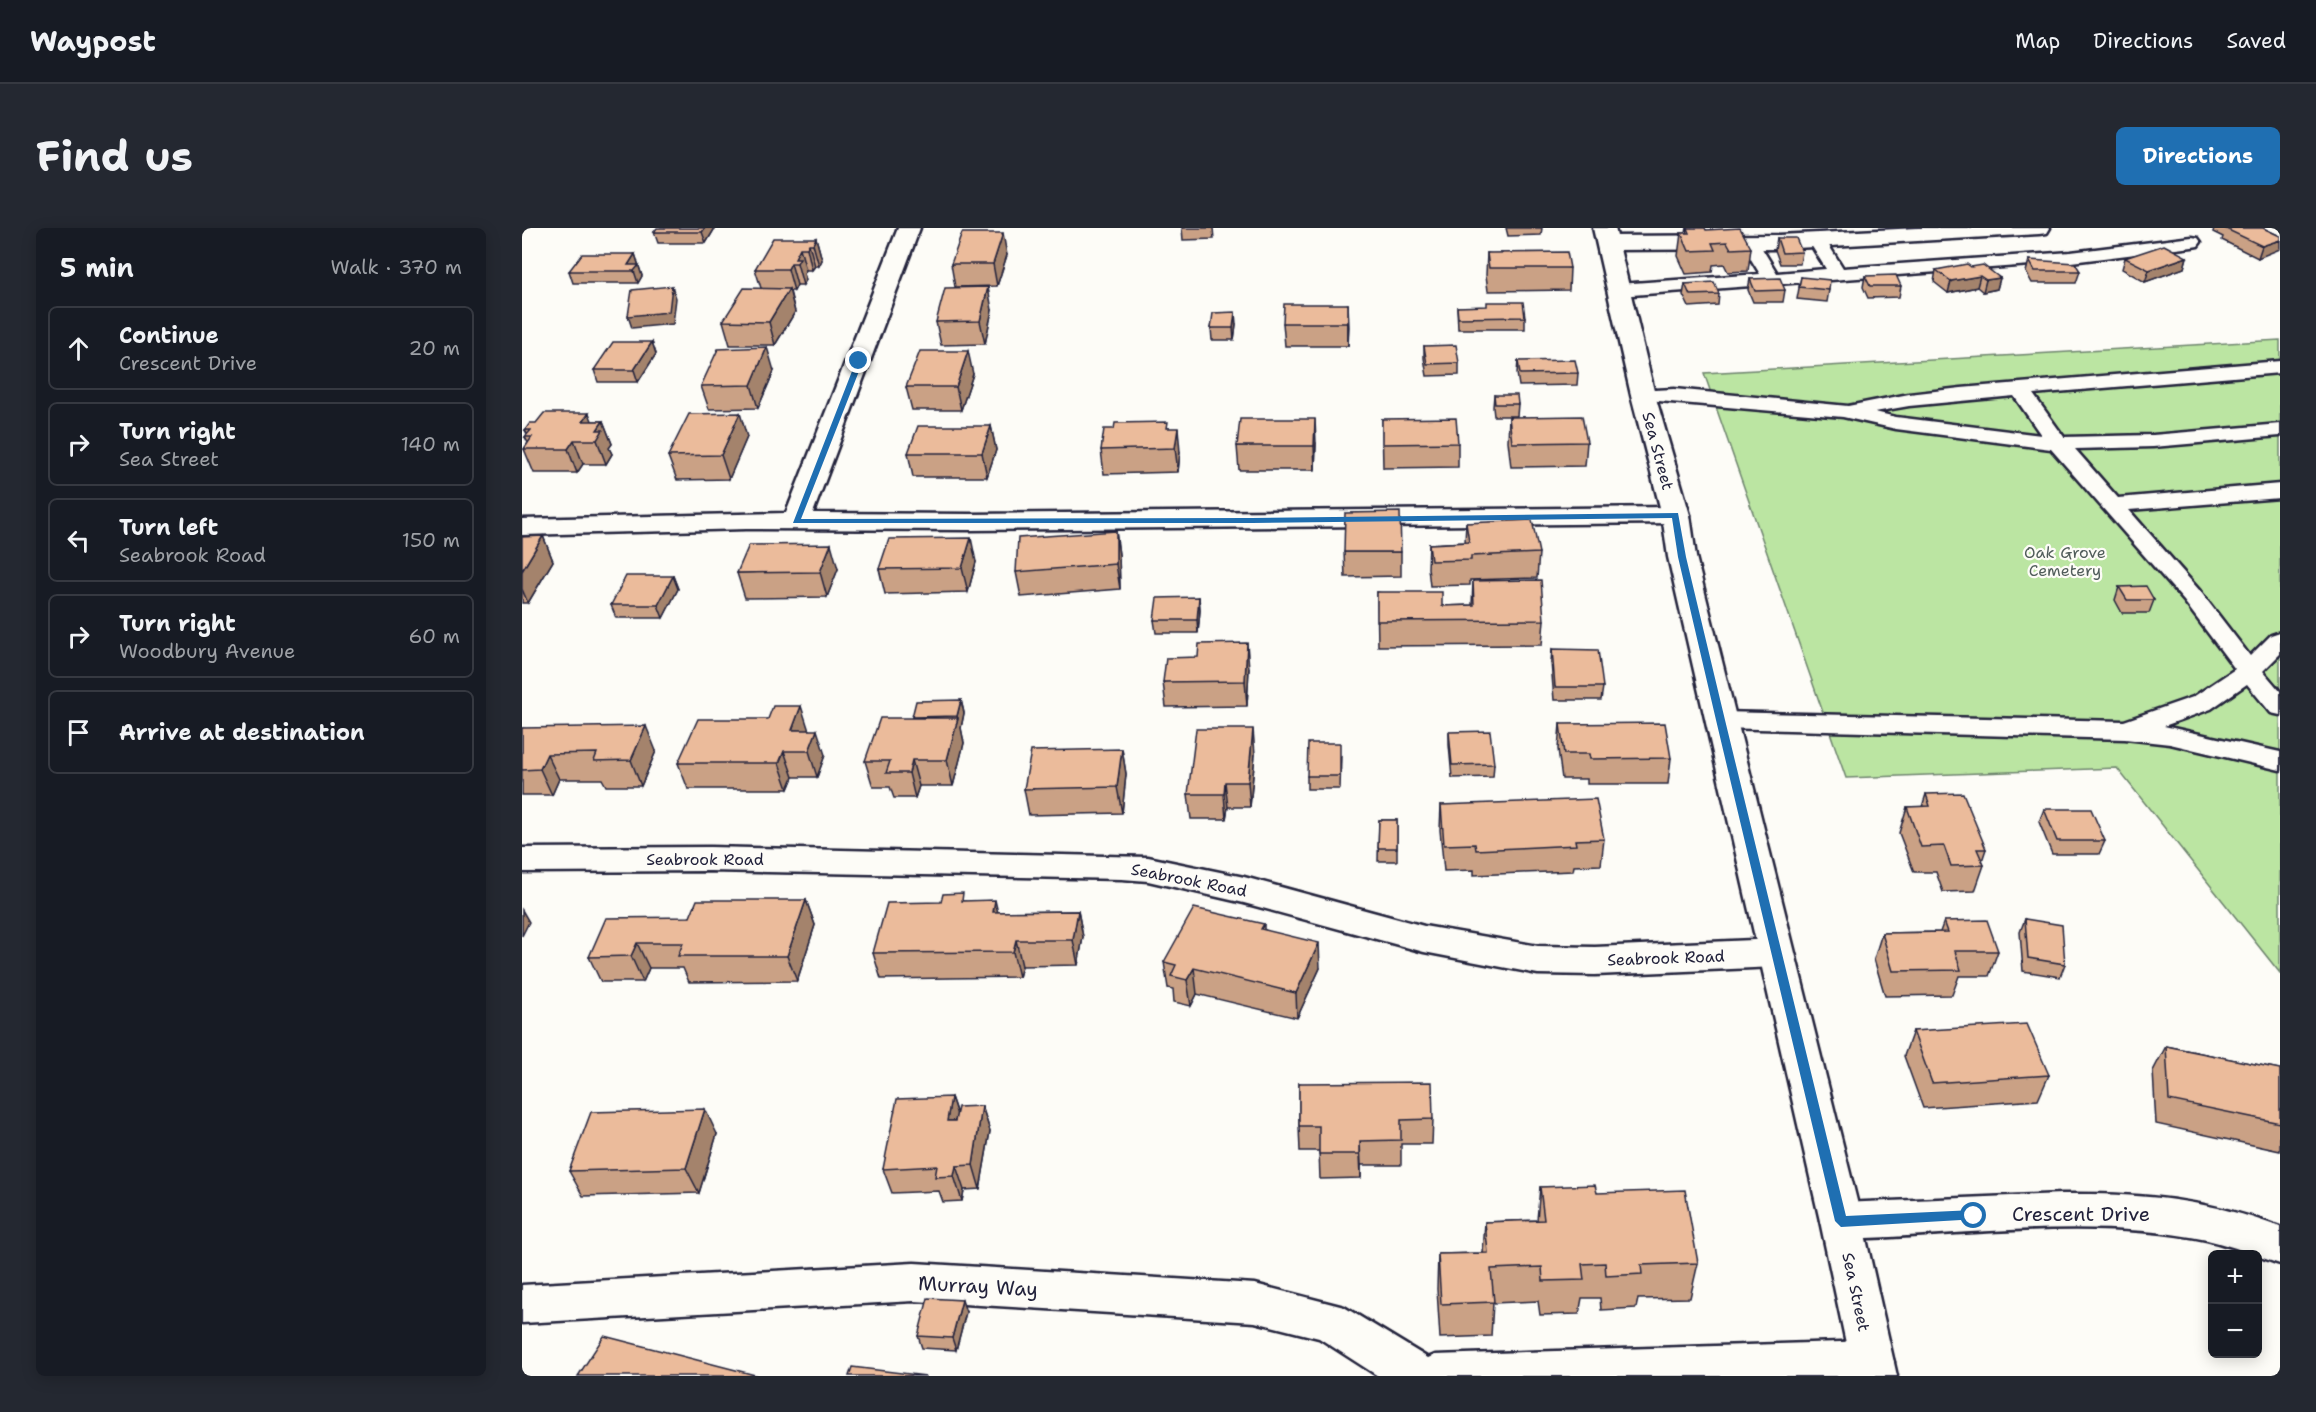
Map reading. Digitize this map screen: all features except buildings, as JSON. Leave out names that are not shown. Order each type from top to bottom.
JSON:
[{"type":"street","points":[[796,522],[909,228]]},
{"type":"street","points":[[1606,236],[1779,242],[2039,228]]},
{"type":"street","name":"Sea Street","points":[[1606,236],[1643,395],[1676,515],[1682,557],[1841,1221],[1873,1369]]},
{"type":"street","points":[[522,527],[796,522],[1240,521],[1676,515]]},
{"type":"street","name":"Seabrook Road","points":[[522,860],[710,859],[1122,867],[1148,869],[1244,890],[1425,939],[1538,960],[1595,961],[1776,953]]},
{"type":"street","name":"Crescent Drive","points":[[1841,1221],[2081,1211],[2140,1212],[2181,1216],[2230,1226],[2280,1246]]},
{"type":"street","name":"Murray Way","points":[[522,1304],[914,1282],[1255,1303],[1329,1321],[1417,1376]]},
{"type":"street","points":[[1435,1376],[1873,1369]]},
{"type":"lane","points":[[1817,240],[1838,274]]},
{"type":"lane","points":[[1749,241],[1771,278]]},
{"type":"lane","points":[[1619,290],[2060,258],[2192,243]]},
{"type":"lane","points":[[1843,411],[1909,400],[2280,367]]},
{"type":"lane","points":[[2021,390],[2058,443],[2192,596],[2249,671],[2280,707]]},
{"type":"lane","points":[[1643,395],[1674,395],[1843,411],[1896,423],[2058,443],[2153,441],[2280,430]]},
{"type":"lane","points":[[2114,505],[2280,491]]},
{"type":"lane","points":[[2125,730],[2202,703],[2249,671],[2280,639]]},
{"type":"lane","points":[[1720,720],[2125,730],[2170,735],[2280,761]]},
{"type":"green space","name":"Oak Grove Cemetery","points":[[2280,340],[2280,973],[2117,768],[1846,778],[1704,373]]},
{"type":"route","points":[[859,361],[818,460],[796,522],[1676,515],[1682,557],[1720,720],[1841,1221],[1974,1216]]}]
